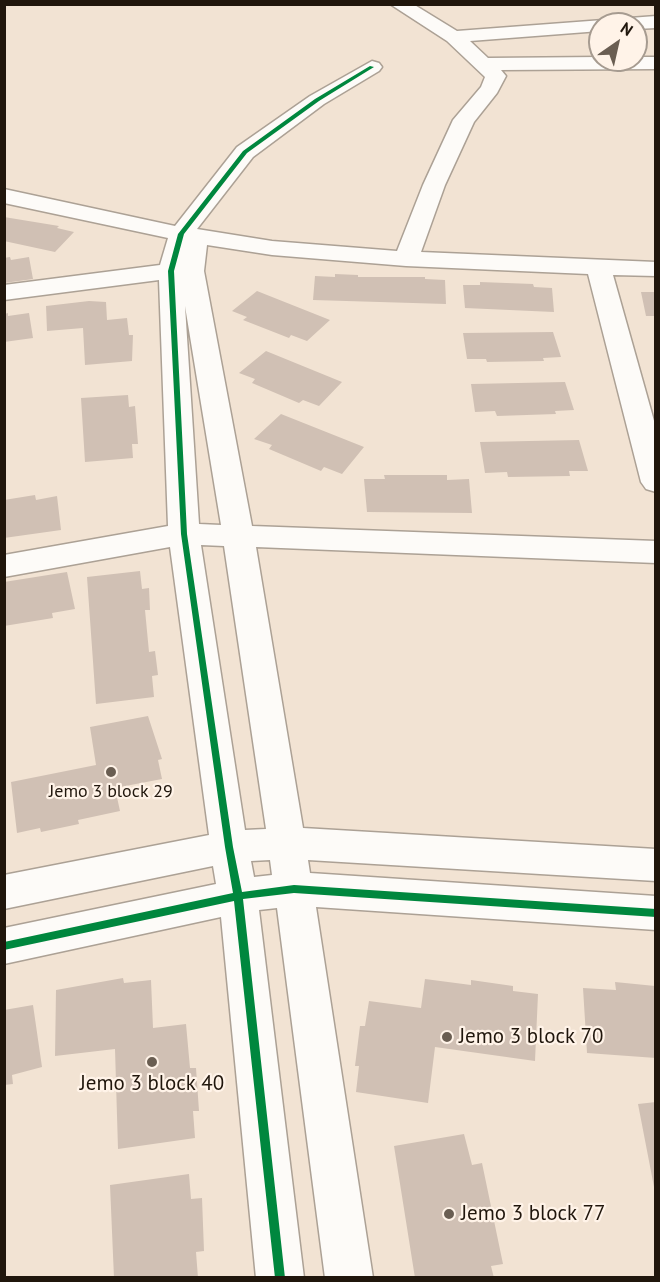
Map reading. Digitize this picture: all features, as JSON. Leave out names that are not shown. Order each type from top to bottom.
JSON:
[{"type":"street","points":[[399,4],[454,37],[486,64],[495,76],[490,89],[464,120],[434,185],[406,259]]},
{"type":"street","points":[[454,37],[588,26]]},
{"type":"street","points":[[486,64],[656,63]]},
{"type":"street","points":[[280,1278],[238,896],[184,534],[182,271],[189,232],[231,168],[246,152],[317,100],[372,67]]},
{"type":"street","points":[[4,196],[273,248],[406,259],[656,269]]},
{"type":"street","points":[[598,267],[656,482]]},
{"type":"street","points":[[4,293],[182,271]]},
{"type":"street","points":[[182,271],[238,534],[294,889],[349,1278]]},
{"type":"street","points":[[4,566],[184,534],[238,534],[656,552]]},
{"type":"street","points":[[4,892],[229,847],[287,843],[656,865]]},
{"type":"street","points":[[4,946],[238,896],[294,889],[656,912]]},
{"type":"building","points":[[4,217],[59,226],[57,228],[74,232],[55,252],[4,241]]},
{"type":"building","points":[[10,257],[11,260],[29,257],[33,279],[4,283],[4,258]]},
{"type":"building","points":[[335,274],[358,275],[358,277],[425,277],[425,279],[445,280],[446,304],[313,300],[315,276],[335,277]]},
{"type":"building","points":[[480,282],[533,284],[534,287],[552,288],[554,312],[465,308],[463,285],[480,285]]},
{"type":"building","points":[[257,291],[330,320],[307,341],[291,335],[289,338],[243,320],[247,317],[232,311]]},
{"type":"building","points":[[641,292],[656,292],[656,316],[646,316]]},
{"type":"building","points":[[89,301],[106,302],[107,320],[127,318],[129,335],[133,335],[132,361],[85,365],[83,328],[47,331],[46,306]]},
{"type":"building","points":[[8,313],[8,316],[29,313],[33,338],[4,342],[4,314]]},
{"type":"building","points":[[553,332],[561,357],[543,358],[544,361],[487,362],[486,359],[467,359],[463,333]]},
{"type":"building","points":[[266,351],[342,382],[319,406],[303,400],[299,403],[252,383],[255,379],[239,373]]},
{"type":"building","points":[[565,382],[574,410],[555,411],[556,414],[497,416],[495,411],[475,412],[471,384]]},
{"type":"building","points":[[128,395],[129,407],[135,406],[138,444],[132,444],[133,458],[85,462],[81,398]]},
{"type":"building","points":[[281,414],[364,447],[342,474],[324,467],[321,471],[269,449],[272,445],[254,439]]},
{"type":"building","points":[[579,440],[588,471],[569,471],[570,476],[508,477],[507,472],[485,473],[480,442]]},
{"type":"building","points":[[384,475],[447,475],[447,480],[469,479],[472,513],[367,512],[364,479],[385,479]]},
{"type":"building","points":[[35,495],[36,500],[57,496],[61,530],[4,538],[4,500]]},
{"type":"building","points":[[140,571],[142,589],[149,588],[150,610],[145,610],[149,652],[155,651],[158,675],[152,676],[154,697],[96,704],[87,577]]},
{"type":"building","points":[[67,572],[75,609],[52,613],[53,618],[4,626],[4,582]]},
{"type":"building","name":"Jemo 3 block 29","points":[[148,716],[162,759],[158,760],[162,779],[115,788],[120,811],[78,820],[79,824],[41,832],[40,828],[17,833],[11,782],[96,765],[90,727]]},
{"type":"building","name":"Jemo 3 block 40","points":[[123,978],[124,983],[151,980],[153,1028],[186,1024],[190,1068],[196,1068],[199,1111],[193,1111],[195,1138],[118,1149],[115,1049],[55,1056],[56,990]]},
{"type":"building","name":"Jemo 3 block 70","points":[[425,979],[471,985],[471,980],[513,986],[513,991],[538,994],[535,1061],[435,1047],[428,1103],[356,1092],[359,1066],[355,1066],[360,1026],[365,1026],[369,1001],[421,1008]]},
{"type":"building","points":[[615,982],[655,986],[656,1058],[587,1053],[583,988],[616,990]]},
{"type":"building","points":[[33,1005],[42,1067],[12,1075],[13,1084],[4,1085],[4,1010]]},
{"type":"building","points":[[656,1102],[656,1187],[654,1187],[638,1104]]},
{"type":"building","name":"Jemo 3 block 77","points":[[464,1134],[472,1165],[482,1163],[503,1264],[491,1266],[494,1278],[415,1278],[394,1146]]},
{"type":"building","points":[[189,1174],[191,1199],[202,1198],[204,1251],[196,1252],[198,1278],[114,1278],[110,1185]]},
{"type":"cycle path","points":[[280,1278],[238,896],[184,534],[171,271],[181,234],[245,152],[317,100],[372,67]]},
{"type":"cycle path","points":[[4,946],[238,896],[294,889],[656,913]]},
{"type":"place","name":"Jemo 3 block 29","points":[[111,772]]},
{"type":"place","name":"Jemo 3 block 70","points":[[447,1037]]},
{"type":"place","name":"Jemo 3 block 40","points":[[152,1062]]},
{"type":"place","name":"Jemo 3 block 77","points":[[449,1214]]}]
